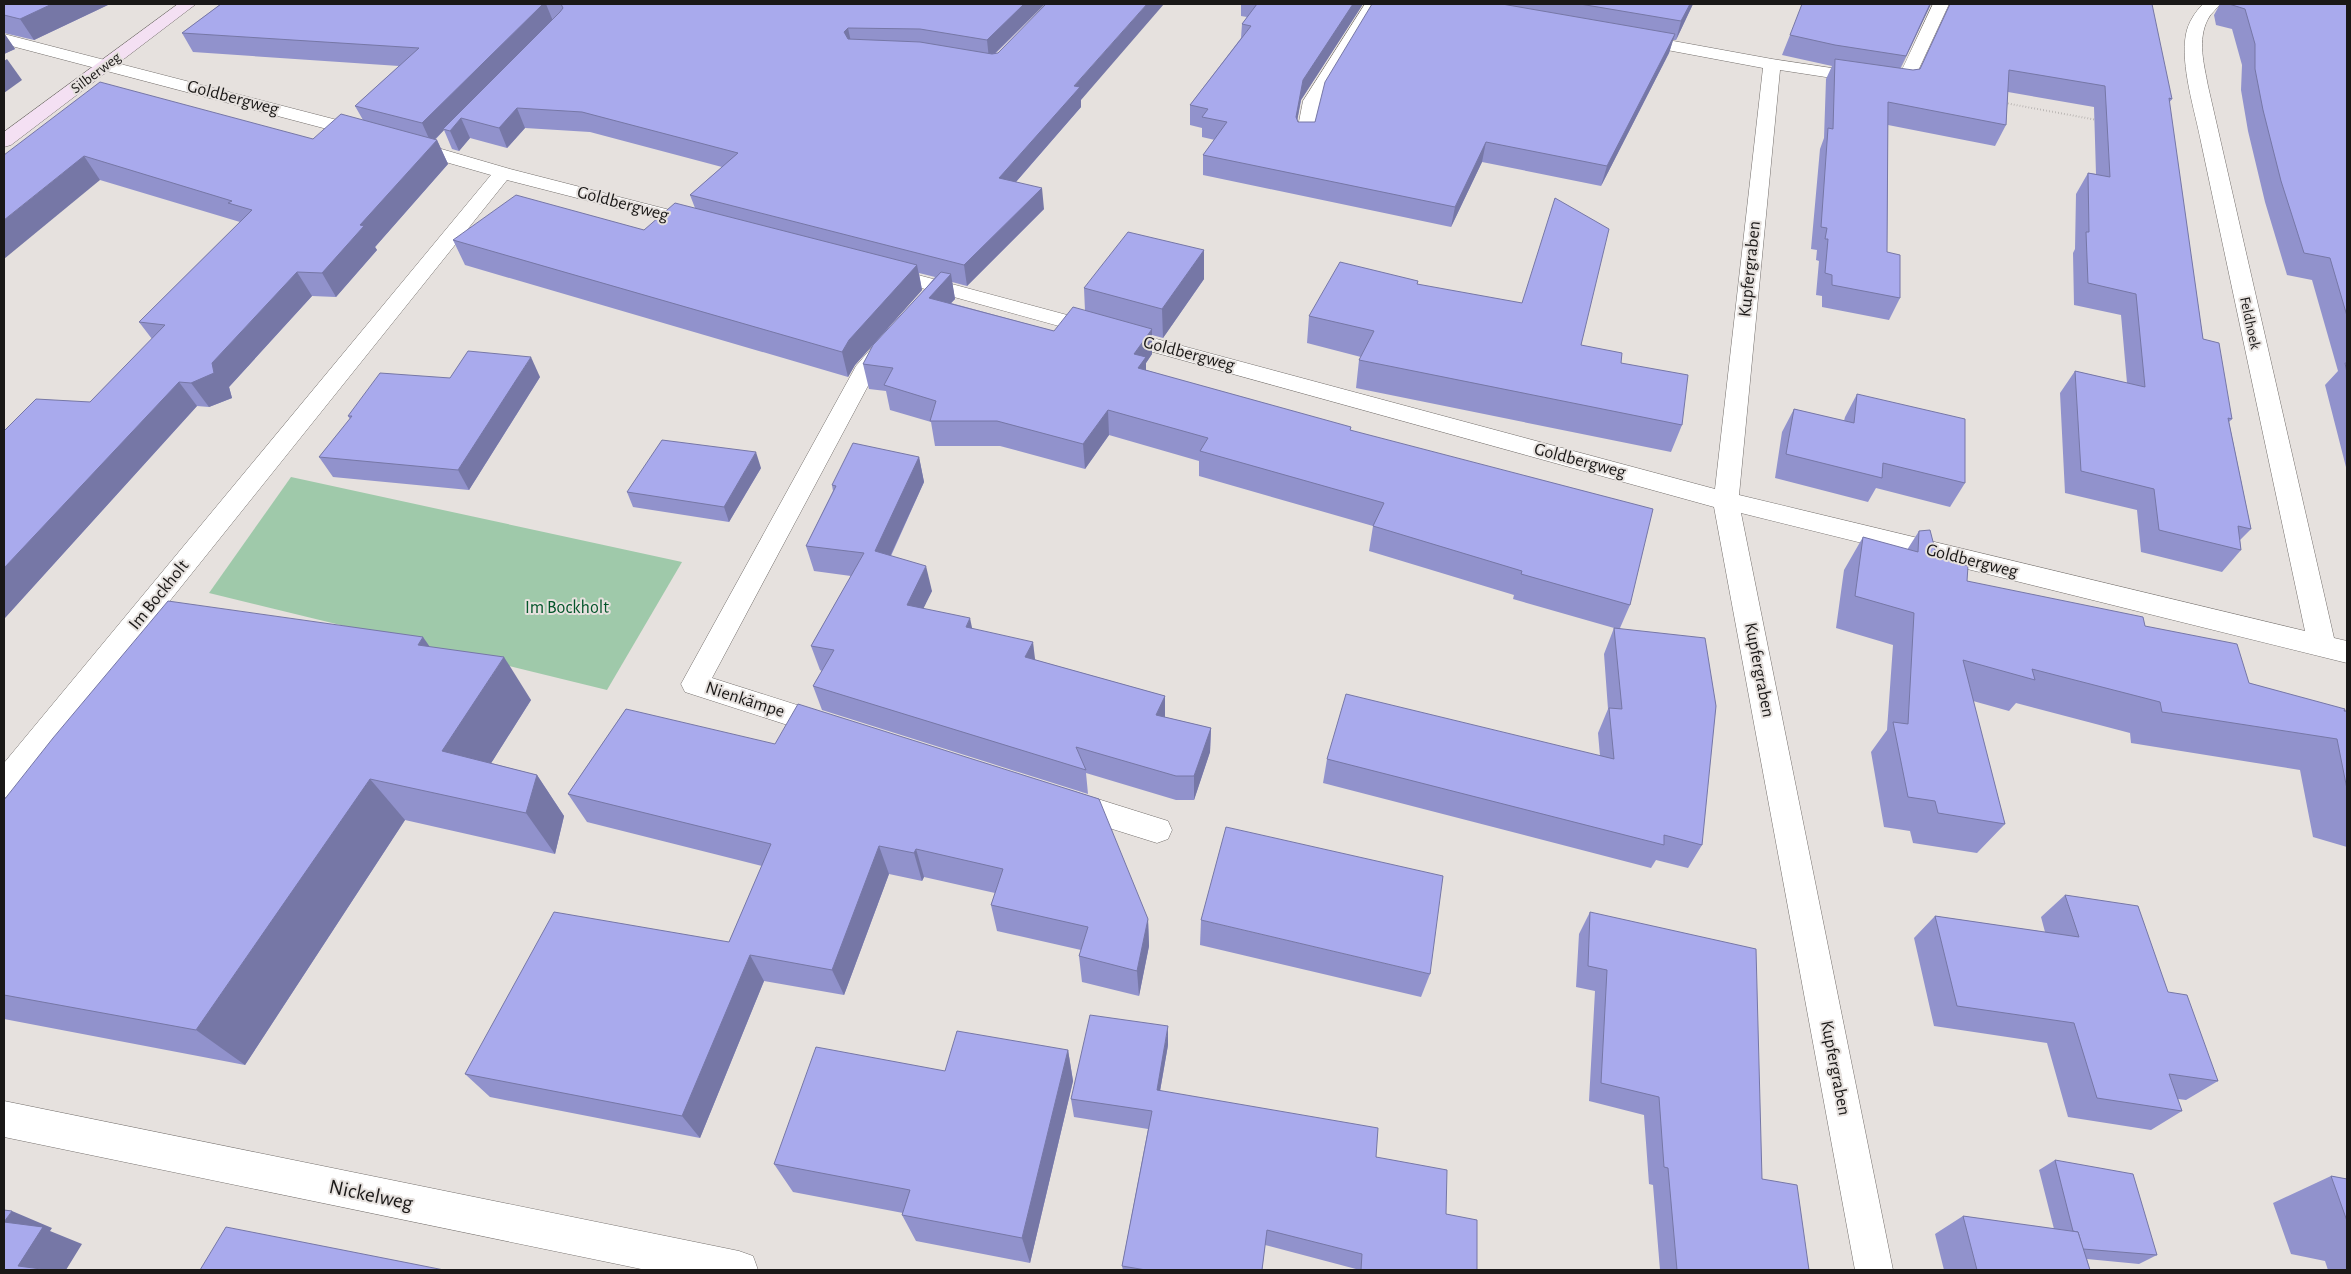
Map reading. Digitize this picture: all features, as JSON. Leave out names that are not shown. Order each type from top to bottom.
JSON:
[{"type":"street","name":"Silberweg","points":[[4,141],[188,4]]},
{"type":"street","points":[[1305,137],[1312,102],[1373,4]]},
{"type":"street","points":[[1615,36],[1772,64],[1904,84],[1941,4]]},
{"type":"street","name":"Feldhoek","points":[[2212,4],[2202,12],[2194,35],[2196,66],[2210,142],[2322,645]]},
{"type":"street","name":"Goldbergweg","points":[[4,39],[442,145],[503,173],[721,229]]},
{"type":"street","name":"Kupfergraben","points":[[1772,64],[1726,501],[1874,1270]]},
{"type":"street","name":"Im Bockholt","points":[[4,785],[503,173]]},
{"type":"street","name":"Goldbergweg","points":[[863,266],[1726,501],[2347,652]]},
{"type":"street","name":"Nienkämpe","points":[[856,735],[695,684],[867,366],[939,286]]},
{"type":"street","points":[[1044,795],[1157,830]]},
{"type":"street","name":"Nickelweg","points":[[4,1120],[739,1270]]},
{"type":"path","points":[[1999,102],[2104,122]]},
{"type":"green space","name":"Im Bockholt","points":[[291,477],[682,562],[607,690],[209,593]]},
{"type":"building","points":[[4,4],[52,4],[20,19],[4,15]]},
{"type":"building","points":[[221,4],[543,4],[422,123],[355,106],[419,48],[182,33]]},
{"type":"building","points":[[561,4],[1024,4],[987,40],[920,29],[848,28],[844,32],[848,39],[920,42],[992,54],[998,53],[1046,4],[1147,4],[1074,86],[1080,87],[999,178],[1042,188],[964,265],[690,195],[738,153],[582,112],[517,108],[499,128],[461,118],[450,131],[443,129],[560,12],[563,8]]},
{"type":"building","points":[[1257,4],[1353,4],[1303,80],[1296,117],[1298,122],[1315,122],[1325,82],[1372,4],[1502,4],[1675,34],[1607,166],[1486,142],[1455,207],[1203,155],[1227,122],[1202,117],[1208,109],[1190,105],[1251,26],[1242,24]]},
{"type":"building","points":[[1580,4],[1690,4],[1681,21]]},
{"type":"building","points":[[1802,4],[1930,4],[1906,56],[1835,45],[1790,35]]},
{"type":"building","points":[[1950,4],[2152,4],[2172,99],[2169,98],[2203,339],[2219,343],[2232,419],[2228,418],[2251,529],[2238,526],[2241,550],[2159,530],[2154,489],[2081,471],[2075,371],[2145,387],[2136,294],[2088,283],[2086,232],[2089,232],[2088,173],[2110,177],[2105,86],[2009,70],[2006,125],[1888,102],[1887,252],[1900,255],[1900,298],[1832,285],[1832,275],[1825,273],[1828,239],[1825,239],[1827,228],[1821,227],[1828,128],[1833,129],[1835,59],[1913,70],[1920,69]]},
{"type":"building","points":[[2229,4],[2347,4],[2347,316],[2330,258],[2304,253],[2281,181],[2263,110],[2255,69],[2255,44],[2245,9]]},
{"type":"building","points":[[100,82],[313,139],[341,114],[437,140],[360,225],[364,226],[322,273],[297,272],[212,363],[214,373],[191,383],[179,382],[4,568],[4,431],[36,399],[90,402],[165,325],[139,322],[252,210],[228,203],[232,201],[84,156],[4,220],[4,155]]},
{"type":"building","points":[[516,195],[644,230],[675,203],[917,265],[849,340],[842,352],[453,240]]},
{"type":"building","points":[[1555,198],[1609,229],[1581,345],[1622,353],[1621,363],[1688,375],[1682,425],[1359,360],[1374,331],[1309,316],[1340,262],[1418,281],[1417,284],[1522,303]]},
{"type":"building","points":[[1128,232],[1204,250],[1162,309],[1084,288]]},
{"type":"building","points":[[941,272],[951,274],[929,298],[1054,331],[1073,307],[1152,329],[1134,354],[1146,357],[1138,368],[1351,427],[1350,430],[1653,509],[1630,605],[1521,574],[1522,571],[1373,526],[1384,503],[1200,451],[1208,438],[1108,410],[1083,444],[997,421],[930,421],[936,401],[884,385],[893,368],[863,364],[873,345]]},
{"type":"building","points":[[468,351],[531,357],[458,470],[319,457],[352,416],[348,416],[380,373],[450,378]]},
{"type":"building","points":[[1857,394],[1965,419],[1965,483],[1883,463],[1882,478],[1786,454],[1794,409],[1854,423]]},
{"type":"building","points":[[662,440],[756,452],[724,507],[627,492]]},
{"type":"building","points":[[853,443],[919,457],[875,551],[926,566],[907,605],[970,618],[966,627],[1033,642],[1025,657],[1165,696],[1156,715],[1211,728],[1194,776],[1176,776],[1076,747],[1086,770],[813,686],[834,650],[811,646],[864,553],[806,546],[836,486],[832,485]]},
{"type":"building","points":[[1930,530],[1937,557],[1968,566],[1967,581],[2143,617],[2145,626],[2237,644],[2249,683],[2345,709],[2344,711],[2347,711],[2347,789],[2337,739],[2162,712],[2160,702],[2032,669],[2035,680],[1963,660],[2005,824],[1938,813],[1935,801],[1908,797],[1893,722],[1908,724],[1914,613],[1855,596],[1863,537],[1918,552],[1919,531]]},
{"type":"building","points":[[168,601],[423,637],[418,645],[504,657],[442,751],[537,775],[526,813],[370,779],[196,1030],[4,995],[4,800],[53,738]]},
{"type":"building","points":[[1614,628],[1705,638],[1716,706],[1702,845],[1664,835],[1664,845],[1327,759],[1346,694],[1614,759],[1609,708],[1622,709]]},
{"type":"building","points":[[798,704],[1099,799],[1148,919],[1137,971],[1079,956],[1088,927],[991,905],[1003,869],[916,849],[914,853],[879,846],[832,970],[750,955],[682,1116],[465,1074],[554,912],[729,942],[771,844],[568,794],[626,709],[775,744]]},
{"type":"building","points":[[1226,827],[1443,876],[1430,974],[1201,920]]},
{"type":"building","points":[[2065,895],[2138,906],[2168,992],[2187,995],[2218,1081],[2169,1074],[2182,1111],[2097,1098],[2074,1023],[1957,1006],[1935,916],[2079,937]]},
{"type":"building","points":[[1590,912],[1756,949],[1762,1179],[1797,1185],[1809,1270],[1677,1270],[1668,1168],[1664,1167],[1659,1097],[1601,1083],[1607,970],[1588,966]]},
{"type":"building","points":[[1090,1015],[1168,1026],[1157,1090],[1378,1128],[1376,1157],[1447,1170],[1446,1214],[1477,1220],[1477,1270],[1361,1270],[1362,1254],[1267,1230],[1262,1270],[1146,1270],[1122,1266],[1152,1111],[1071,1099]]},
{"type":"building","points":[[957,1031],[1068,1050],[1022,1238],[902,1215],[910,1190],[774,1164],[816,1047],[945,1071]]},
{"type":"building","points":[[2055,1160],[2133,1174],[2157,1255],[2083,1249],[2078,1232],[2073,1231]]},
{"type":"building","points":[[2331,1176],[2347,1179],[2347,1221]]},
{"type":"building","points":[[4,1210],[12,1211],[4,1222]]},
{"type":"building","points":[[1963,1216],[2078,1232],[2090,1270],[1977,1270]]},
{"type":"building","points":[[4,1222],[43,1227],[18,1266],[49,1270],[4,1270]]},
{"type":"building","points":[[226,1227],[444,1270],[200,1270]]}]
